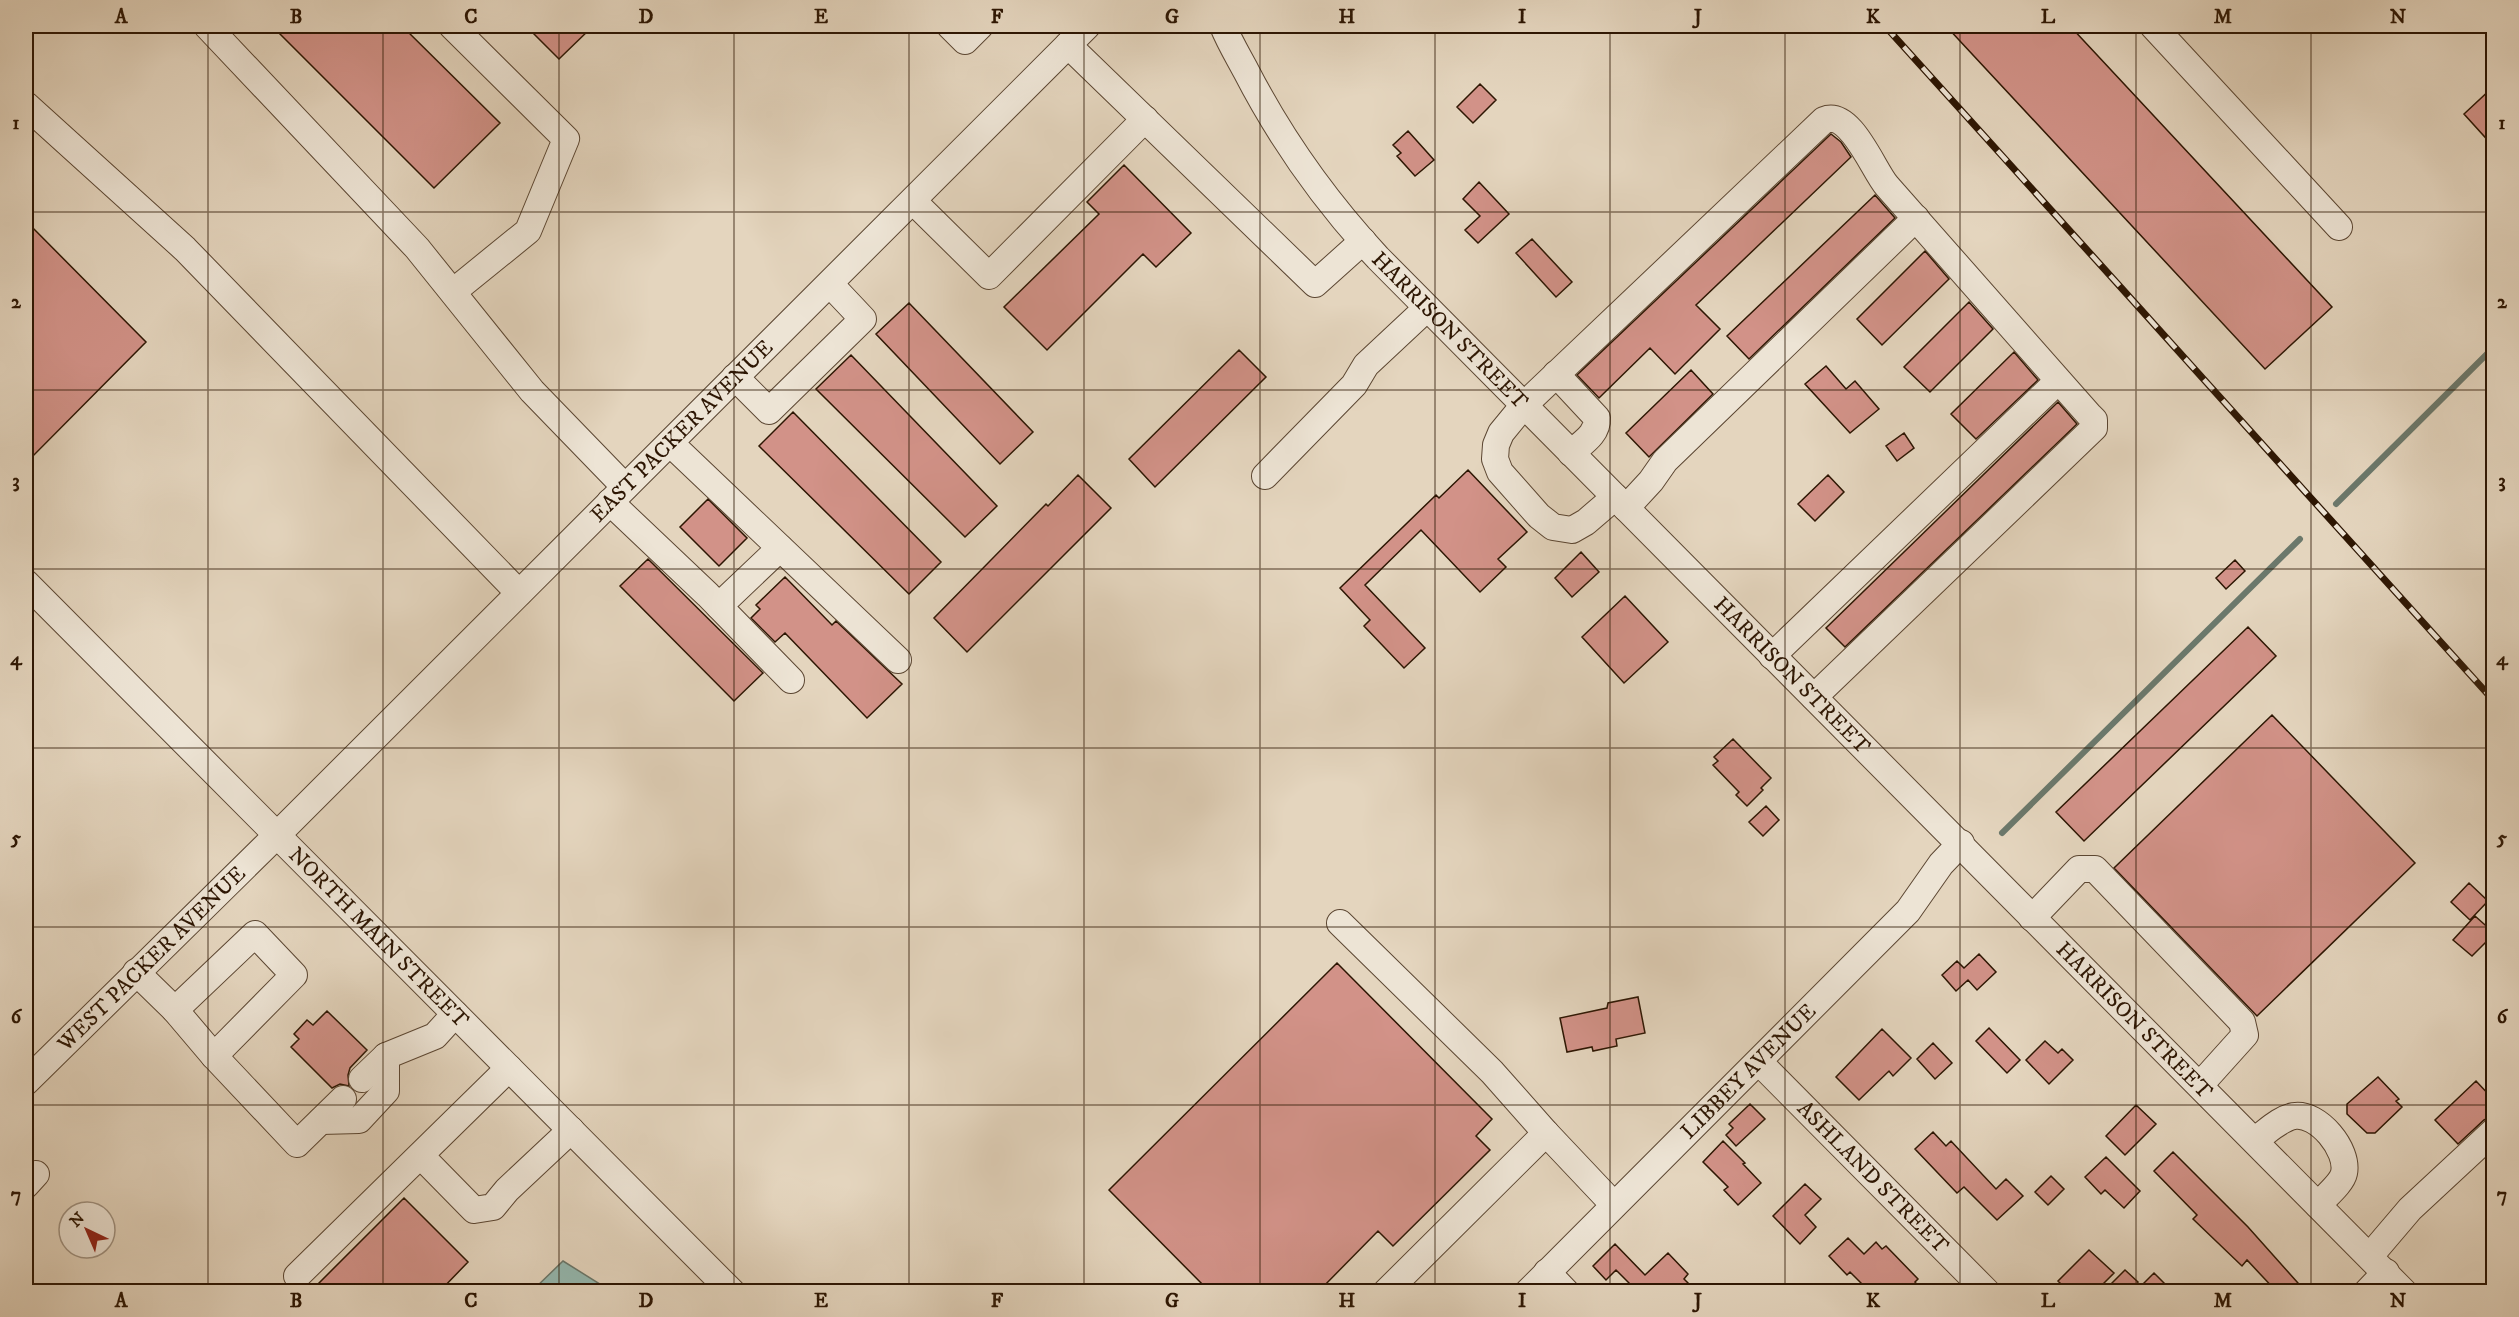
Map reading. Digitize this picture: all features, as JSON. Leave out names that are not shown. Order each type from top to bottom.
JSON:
[{"type":"street","points":[[207,26],[417,248],[454,291],[532,392],[618,494],[719,606],[791,680]]},
{"type":"street","points":[[452,26],[566,139],[528,231],[454,291]]},
{"type":"street","points":[[950,26],[965,41],[980,26]]},
{"type":"street","name":"EAST PACKER AVENUE","points":[[277,835],[1087,26]]},
{"type":"street","name":"HARRISON STREET","points":[[1223,26],[1256,91],[1291,148],[1330,202],[1363,241],[2404,1292]]},
{"type":"street","points":[[2153,26],[2339,227]]},
{"type":"street","points":[[1068,45],[1315,284],[1363,241]]},
{"type":"street","points":[[26,105],[185,249],[519,593]]},
{"type":"street","points":[[1814,697],[2094,428],[2094,420],[1878,175],[1864,145],[1839,120],[1830,117],[1824,120],[1524,405],[1501,433],[1496,445],[1495,459],[1500,472],[1539,516],[1553,527],[1572,530],[1621,503],[1651,481],[1665,461],[1916,219]]},
{"type":"street","points":[[913,201],[989,276],[1145,119]]},
{"type":"street","points":[[735,377],[769,411],[863,319],[830,284]]},
{"type":"street","points":[[1265,476],[1354,386],[1366,365],[1427,308]]},
{"type":"street","points":[[1556,375],[1597,418],[1598,426],[1593,433],[1571,453]]},
{"type":"street","points":[[1773,656],[2058,381]]},
{"type":"street","points":[[670,442],[898,660]]},
{"type":"street","points":[[719,606],[780,548]]},
{"type":"street","name":"NORTH MAIN STREET","points":[[26,583],[732,1292]]},
{"type":"street","name":"WEST PACKER AVENUE","points":[[26,1082],[277,835]]},
{"type":"street","name":"LIBBEY AVENUE","points":[[1528,1292],[1908,911],[1941,864],[1960,843]]},
{"type":"street","points":[[2032,918],[2079,869],[2095,868],[2242,1022],[2245,1035],[2200,1085]]},
{"type":"street","points":[[1340,923],[1492,1072],[1614,1205]]},
{"type":"street","points":[[175,1010],[255,934],[294,975],[214,1056]]},
{"type":"street","points":[[136,972],[175,1010],[214,1056],[297,1144],[343,1099]]},
{"type":"street","points":[[362,1079],[386,1056],[435,1036],[455,1014]]},
{"type":"street","points":[[321,1121],[359,1120],[386,1091],[386,1056]]},
{"type":"street","name":"ASHLAND STREET","points":[[1758,1062],[1987,1292]]},
{"type":"street","points":[[297,1276],[509,1068]]},
{"type":"street","points":[[2255,1140],[2282,1120],[2297,1116],[2309,1118],[2318,1123],[2338,1145],[2345,1161],[2344,1175],[2318,1205]]},
{"type":"street","points":[[421,1156],[474,1210],[493,1207],[571,1130]]},
{"type":"street","points":[[2367,1292],[2378,1264],[2410,1209],[2493,1131]]},
{"type":"street","points":[[1386,1292],[1546,1133]]},
{"type":"street","points":[[1547,1272],[1566,1292]]},
{"type":"water","points":[[563,1261],[611,1291],[532,1291]]},
{"type":"building","points":[[272,26],[402,26],[500,123],[434,188]]},
{"type":"building","points":[[526,26],[593,26],[559,59]]},
{"type":"building","points":[[1946,26],[2070,26],[2332,307],[2265,369]]},
{"type":"building","points":[[1480,84],[1496,100],[1473,123],[1457,107]]},
{"type":"building","points":[[2493,87],[2493,146],[2464,114]]},
{"type":"building","points":[[1408,131],[1434,160],[1415,176],[1397,156],[1401,153],[1393,145]]},
{"type":"building","points":[[1831,134],[1841,142],[1851,157],[1696,305],[1720,329],[1675,374],[1650,348],[1599,398],[1577,375]]},
{"type":"building","points":[[1124,165],[1191,233],[1156,267],[1143,254],[1047,350],[1004,307],[1099,214],[1087,202]]},
{"type":"building","points":[[1479,182],[1509,214],[1478,243],[1465,230],[1480,216],[1463,199]]},
{"type":"building","points":[[1875,195],[1895,218],[1749,359],[1727,336]]},
{"type":"building","points":[[26,221],[146,342],[26,463]]},
{"type":"building","points":[[1532,239],[1572,282],[1556,297],[1516,253]]},
{"type":"building","points":[[1925,251],[1949,279],[1882,345],[1857,319]]},
{"type":"building","points":[[1969,302],[1993,329],[1930,392],[1904,367]]},
{"type":"building","points":[[909,303],[1033,432],[1000,464],[876,334]]},
{"type":"building","points":[[1239,350],[1266,377],[1155,487],[1129,459]]},
{"type":"building","points":[[2014,352],[2038,380],[1976,439],[1951,414]]},
{"type":"building","points":[[851,355],[997,506],[965,537],[816,389]]},
{"type":"building","points":[[1826,366],[1846,389],[1855,381],[1879,409],[1850,433],[1805,384]]},
{"type":"building","points":[[1691,370],[1713,394],[1649,457],[1626,433]]},
{"type":"building","points":[[2058,402],[2077,424],[1845,647],[1826,628]]},
{"type":"building","points":[[793,412],[941,562],[909,594],[759,446]]},
{"type":"building","points":[[1904,433],[1914,448],[1897,461],[1886,446]]},
{"type":"building","points":[[1468,470],[1527,532],[1498,559],[1506,567],[1480,592],[1421,530],[1365,585],[1425,648],[1404,668],[1364,626],[1370,620],[1340,588],[1436,495],[1439,498]]},
{"type":"building","points":[[1078,475],[1111,508],[967,652],[934,618],[1046,504],[1048,506]]},
{"type":"building","points":[[1828,475],[1844,492],[1815,521],[1798,504]]},
{"type":"building","points":[[708,499],[747,538],[719,566],[680,527]]},
{"type":"building","points":[[1581,552],[1599,572],[1572,597],[1555,578]]},
{"type":"building","points":[[648,559],[763,673],[734,701],[620,586]]},
{"type":"building","points":[[2235,560],[2245,571],[2226,589],[2216,578]]},
{"type":"building","points":[[785,577],[832,625],[836,621],[902,684],[867,718],[785,633],[775,642],[751,618],[760,609],[756,605]]},
{"type":"building","points":[[1625,596],[1668,642],[1624,683],[1582,637]]},
{"type":"building","points":[[2248,627],[2276,656],[2084,841],[2056,812]]},
{"type":"building","points":[[2272,715],[2415,863],[2257,1016],[2114,868]]},
{"type":"building","points":[[1733,739],[1771,778],[1747,806],[1736,795],[1739,792],[1713,765],[1718,761],[1714,757]]},
{"type":"building","points":[[1766,806],[1779,820],[1763,836],[1749,822]]},
{"type":"building","points":[[2469,883],[2488,901],[2470,920],[2451,902]]},
{"type":"building","points":[[2475,916],[2493,932],[2493,935],[2472,956],[2453,940]]},
{"type":"building","points":[[1979,954],[1996,972],[1977,990],[1968,980],[1956,991],[1942,975],[1957,961],[1964,968]]},
{"type":"building","points":[[1337,963],[1492,1119],[1476,1136],[1490,1150],[1393,1246],[1378,1231],[1318,1292],[1210,1292],[1109,1190]]},
{"type":"building","points":[[1638,997],[1645,1033],[1616,1039],[1617,1046],[1593,1051],[1592,1047],[1567,1052],[1560,1018],[1607,1008],[1608,1003]]},
{"type":"building","points":[[327,1011],[367,1050],[350,1068],[349,1086],[340,1084],[332,1088],[291,1047],[299,1039],[294,1034],[307,1020],[313,1025]]},
{"type":"building","points":[[1989,1028],[2020,1060],[2007,1073],[1976,1041]]},
{"type":"building","points":[[1882,1029],[1911,1058],[1893,1076],[1889,1071],[1859,1100],[1836,1077]]},
{"type":"building","points":[[2045,1041],[2058,1053],[2062,1049],[2073,1060],[2049,1084],[2026,1060]]},
{"type":"building","points":[[1933,1043],[1952,1063],[1935,1079],[1917,1059]]},
{"type":"building","points":[[2378,1077],[2399,1099],[2396,1101],[2402,1107],[2375,1133],[2367,1133],[2347,1114],[2347,1104]]},
{"type":"building","points":[[2476,1081],[2493,1099],[2493,1116],[2484,1120],[2458,1144],[2435,1120]]},
{"type":"building","points":[[1750,1104],[1765,1119],[1736,1146],[1726,1135],[1733,1128],[1729,1124]]},
{"type":"building","points":[[2136,1105],[2156,1124],[2125,1155],[2106,1136]]},
{"type":"building","points":[[1933,1132],[1946,1146],[1951,1141],[1996,1189],[2006,1179],[2023,1196],[1997,1220],[1964,1187],[1957,1193],[1915,1149]]},
{"type":"building","points":[[1723,1141],[1761,1183],[1738,1205],[1724,1190],[1728,1187],[1703,1162]]},
{"type":"building","points":[[2173,1152],[2248,1227],[2306,1292],[2277,1292],[2247,1260],[2242,1266],[2193,1219],[2197,1215],[2154,1171]]},
{"type":"building","points":[[2106,1157],[2140,1191],[2124,1208],[2105,1190],[2101,1194],[2085,1177]]},
{"type":"building","points":[[2051,1176],[2064,1189],[2048,1205],[2035,1192]]},
{"type":"building","points":[[1805,1184],[1821,1199],[1805,1215],[1816,1227],[1800,1244],[1773,1216]]},
{"type":"building","points":[[404,1198],[468,1262],[439,1292],[310,1292]]},
{"type":"building","points":[[1848,1238],[1864,1254],[1876,1242],[1882,1249],[1886,1246],[1918,1279],[1915,1282],[1924,1292],[1870,1292],[1850,1272],[1847,1275],[1829,1256]]},
{"type":"building","points":[[1615,1244],[1645,1275],[1668,1253],[1688,1274],[1684,1279],[1697,1292],[1629,1292],[1633,1287],[1616,1270],[1606,1280],[1593,1266]]},
{"type":"building","points":[[2089,1250],[2114,1273],[2095,1292],[2069,1292],[2058,1281]]},
{"type":"building","points":[[2125,1270],[2138,1282],[2129,1292],[2103,1292]]},
{"type":"building","points":[[2154,1273],[2173,1292],[2135,1292]]},
{"type":"waterway","points":[[2336,504],[2494,347]]},
{"type":"waterway","points":[[2002,833],[2300,539]]},
{"type":"railway","points":[[1885,26],[2494,701]]}]
